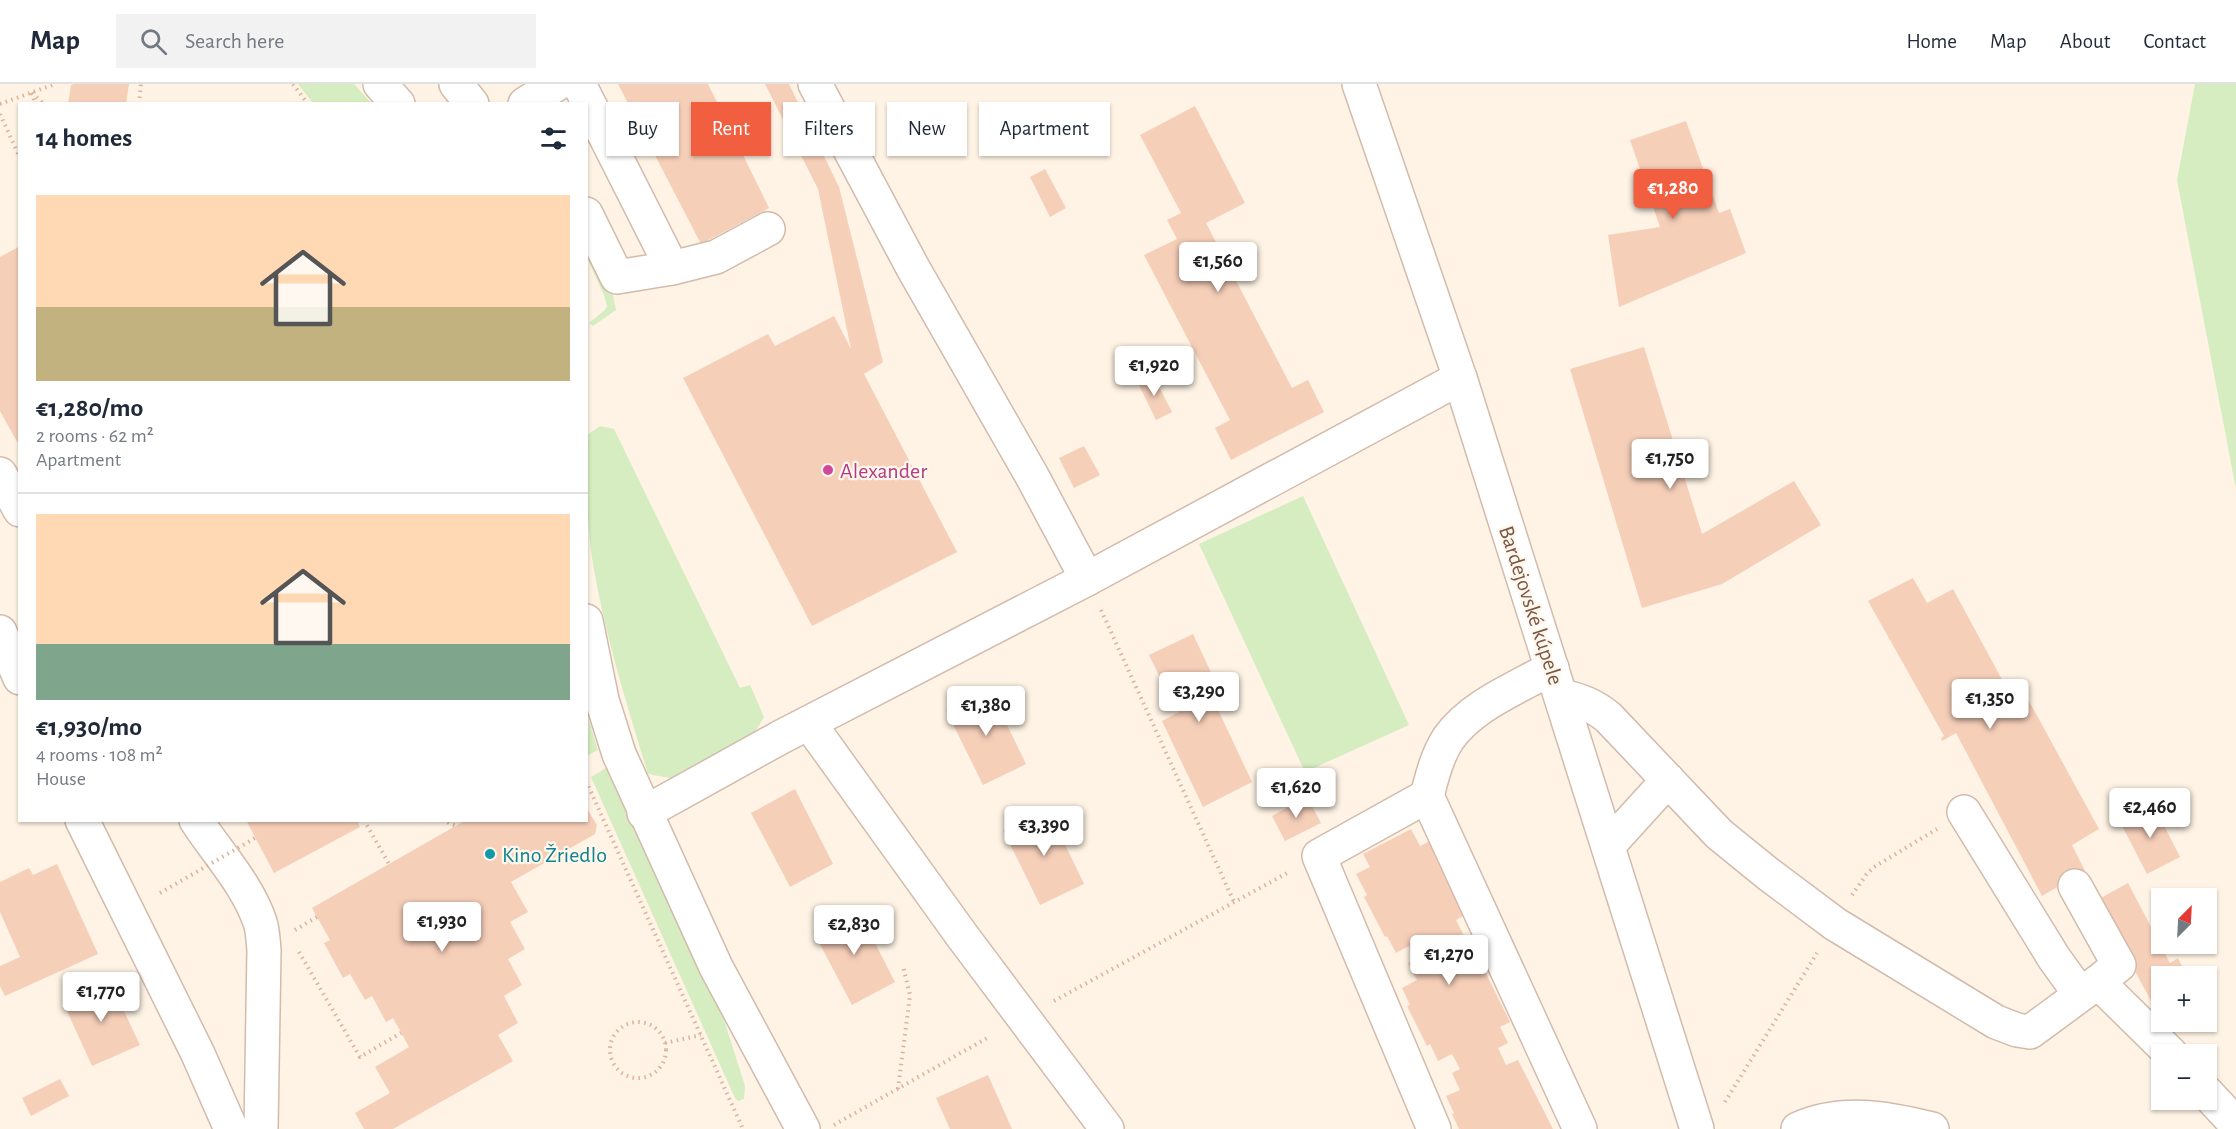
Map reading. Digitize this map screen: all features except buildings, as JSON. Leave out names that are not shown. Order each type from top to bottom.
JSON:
[{"type":"street","points":[[380,84],[396,102]]},
{"type":"street","points":[[456,84],[470,102]]},
{"type":"street","points":[[579,84],[672,268]]},
{"type":"street","points":[[815,84],[913,268],[1032,476],[1087,579]]},
{"type":"street","name":"Bardejovské kúpele","points":[[1359,84],[1460,378],[1697,1129]]},
{"type":"street","points":[[588,218],[616,277],[672,268],[716,257],[768,229]]},
{"type":"street","points":[[644,813],[809,723],[1087,579],[1460,378]]},
{"type":"street","points":[[0,474],[18,506]]},
{"type":"street","points":[[0,632],[18,673]]},
{"type":"street","points":[[588,632],[605,709],[619,754],[644,813],[716,967],[803,1129]]},
{"type":"street","points":[[1580,1129],[1427,796],[1437,762],[1447,741],[1463,721],[1557,682],[1581,701],[1608,717],[1719,834],[1767,873],[1835,924],[1996,1022],[2017,1030],[2030,1032],[2119,965],[2075,886]]},
{"type":"street","points":[[809,723],[976,954],[1107,1129]]},
{"type":"street","points":[[1608,846],[1668,780]]},
{"type":"street","points":[[1427,796],[1319,856],[1434,1129]]},
{"type":"street","points":[[1964,813],[2054,958],[2159,1044]]},
{"type":"street","points":[[83,822],[198,1054],[231,1129]]},
{"type":"street","points":[[196,822],[232,871],[252,904],[261,925],[264,950],[261,1129]]},
{"type":"street","points":[[2217,1104],[2233,1121],[2236,1129]]},
{"type":"street","points":[[1798,1129],[1834,1118],[1863,1117],[1893,1120],[1932,1129]]},
{"type":"path","points":[[0,104],[55,84]]},
{"type":"path","points":[[139,102],[141,84]]},
{"type":"path","points":[[293,84],[306,102]]},
{"type":"path","points":[[31,93],[35,102]]},
{"type":"path","points":[[31,93],[42,102]]},
{"type":"path","points":[[0,114],[18,154]]},
{"type":"path","points":[[14,147],[18,146]]},
{"type":"path","points":[[1087,579],[1234,902]]},
{"type":"path","points":[[588,785],[743,1129]]},
{"type":"path","points":[[365,822],[389,864]]},
{"type":"path","points":[[446,822],[456,826]]},
{"type":"path","points":[[160,893],[255,838]]},
{"type":"path","points":[[1052,1002],[1319,856]]},
{"type":"path","points":[[294,944],[360,1057],[401,1033]]},
{"type":"path","points":[[898,1089],[910,995],[903,966]]},
{"type":"path","points":[[629,1023],[647,1023],[662,1035],[665,1043],[664,1061],[651,1075],[633,1078],[617,1069],[612,1061],[611,1043],[615,1034],[629,1023]]},
{"type":"path","points":[[665,1043],[701,1035]]},
{"type":"path","points":[[828,1129],[987,1038]]},
{"type":"green space","points":[[298,84],[354,84],[370,102],[312,102]]},
{"type":"green space","points":[[2195,84],[2236,84],[2236,489],[2177,180]]},
{"type":"green space","points":[[588,239],[612,289],[616,310],[593,326],[589,323],[607,306],[588,260]]},
{"type":"green space","points":[[600,426],[614,429],[740,688],[750,685],[764,717],[755,732],[670,778],[648,774],[604,617],[589,532],[588,434]]},
{"type":"green space","points":[[1303,496],[1409,725],[1305,772],[1199,544]]},
{"type":"green space","points":[[588,718],[598,750],[588,755]]},
{"type":"green space","points":[[606,768],[723,1017],[745,1086],[744,1099],[738,1101],[735,1098],[591,777]]},
{"type":"place","name":"Alexander","points":[[828,470]]},
{"type":"place","name":"Kino Žriedlo","points":[[490,854]]}]
